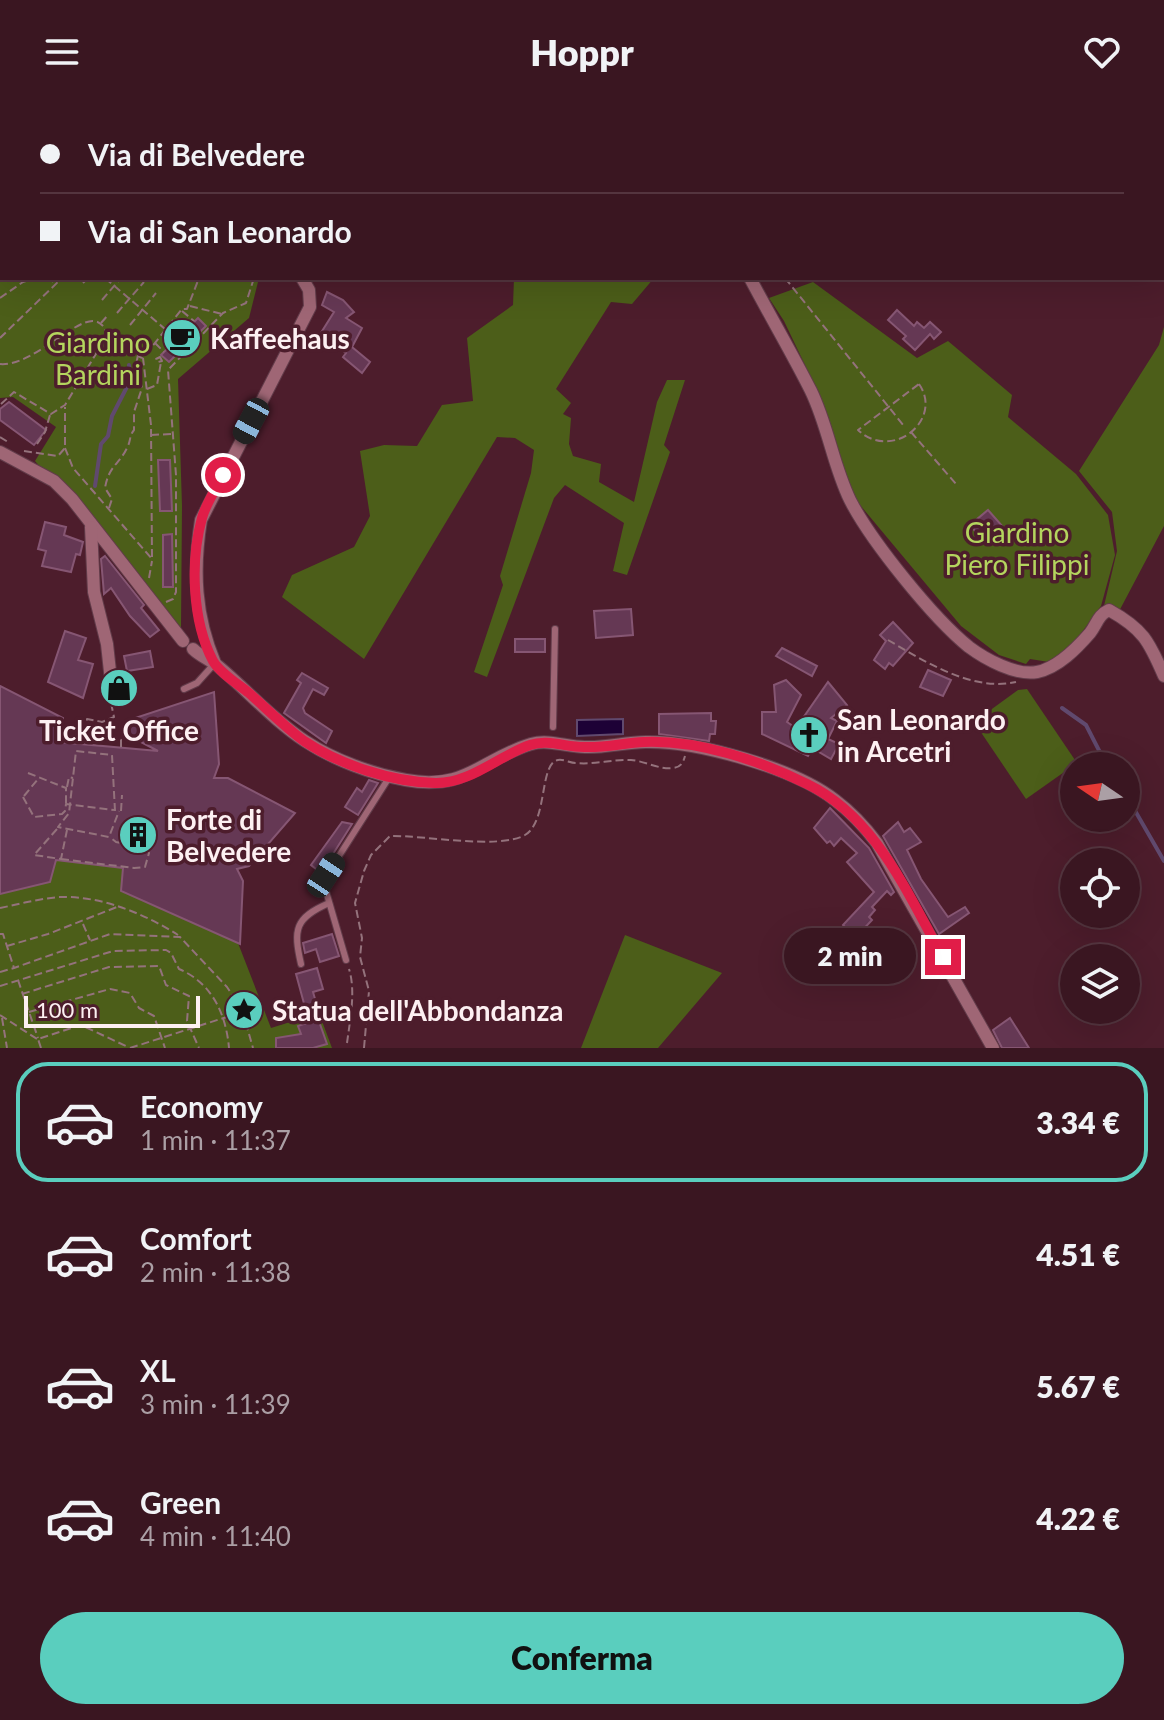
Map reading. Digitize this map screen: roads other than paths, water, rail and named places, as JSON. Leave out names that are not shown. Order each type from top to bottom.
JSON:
[{"type":"street","points":[[215,663],[205,639],[197,596],[197,550],[201,520],[310,307],[309,290],[303,280]]},
{"type":"street","points":[[751,280],[812,394],[841,481],[853,505],[884,553],[969,647],[990,660],[1029,672],[1048,668],[1067,656],[1092,631],[1101,614],[1109,610],[1132,623],[1145,637],[1164,676]]},
{"type":"street","points":[[0,452],[54,481],[72,499],[91,527],[188,645],[215,663],[302,740],[341,760],[390,776],[425,782],[450,782],[553,734],[585,747],[645,742],[687,746],[744,759],[808,784],[834,799],[862,824],[895,871],[993,1048]]},
{"type":"street","points":[[91,527],[94,592],[107,644],[112,690]]},
{"type":"lane","points":[[553,734],[555,629]]},
{"type":"lane","points":[[184,689],[197,683],[215,663]]},
{"type":"lane","points":[[346,960],[323,881],[390,776]]},
{"type":"lane","points":[[301,964],[295,940],[299,925],[309,912],[329,903]]},
{"type":"waterway","points":[[95,486],[101,444],[108,436],[112,416],[130,381],[129,365]]},
{"type":"waterway","points":[[1062,708],[1086,725],[1100,752]]},
{"type":"waterway","points":[[1140,819],[1164,861]]},
{"type":"place","name":"Kaffeehaus","points":[[182,338]]},
{"type":"place","name":"Ticket Office","points":[[119,688]]},
{"type":"place","name":"San Leonardo in Arcetri","points":[[809,735]]},
{"type":"place","name":"Forte di Belvedere","points":[[138,835]]},
{"type":"place","name":"Statua dell'Abbondanza","points":[[244,1010]]},
{"type":"park label","name":"Giardino Bardini","points":[[98,358]]},
{"type":"park label","name":"Giardino Piero Filippi","points":[[1017,548]]}]
